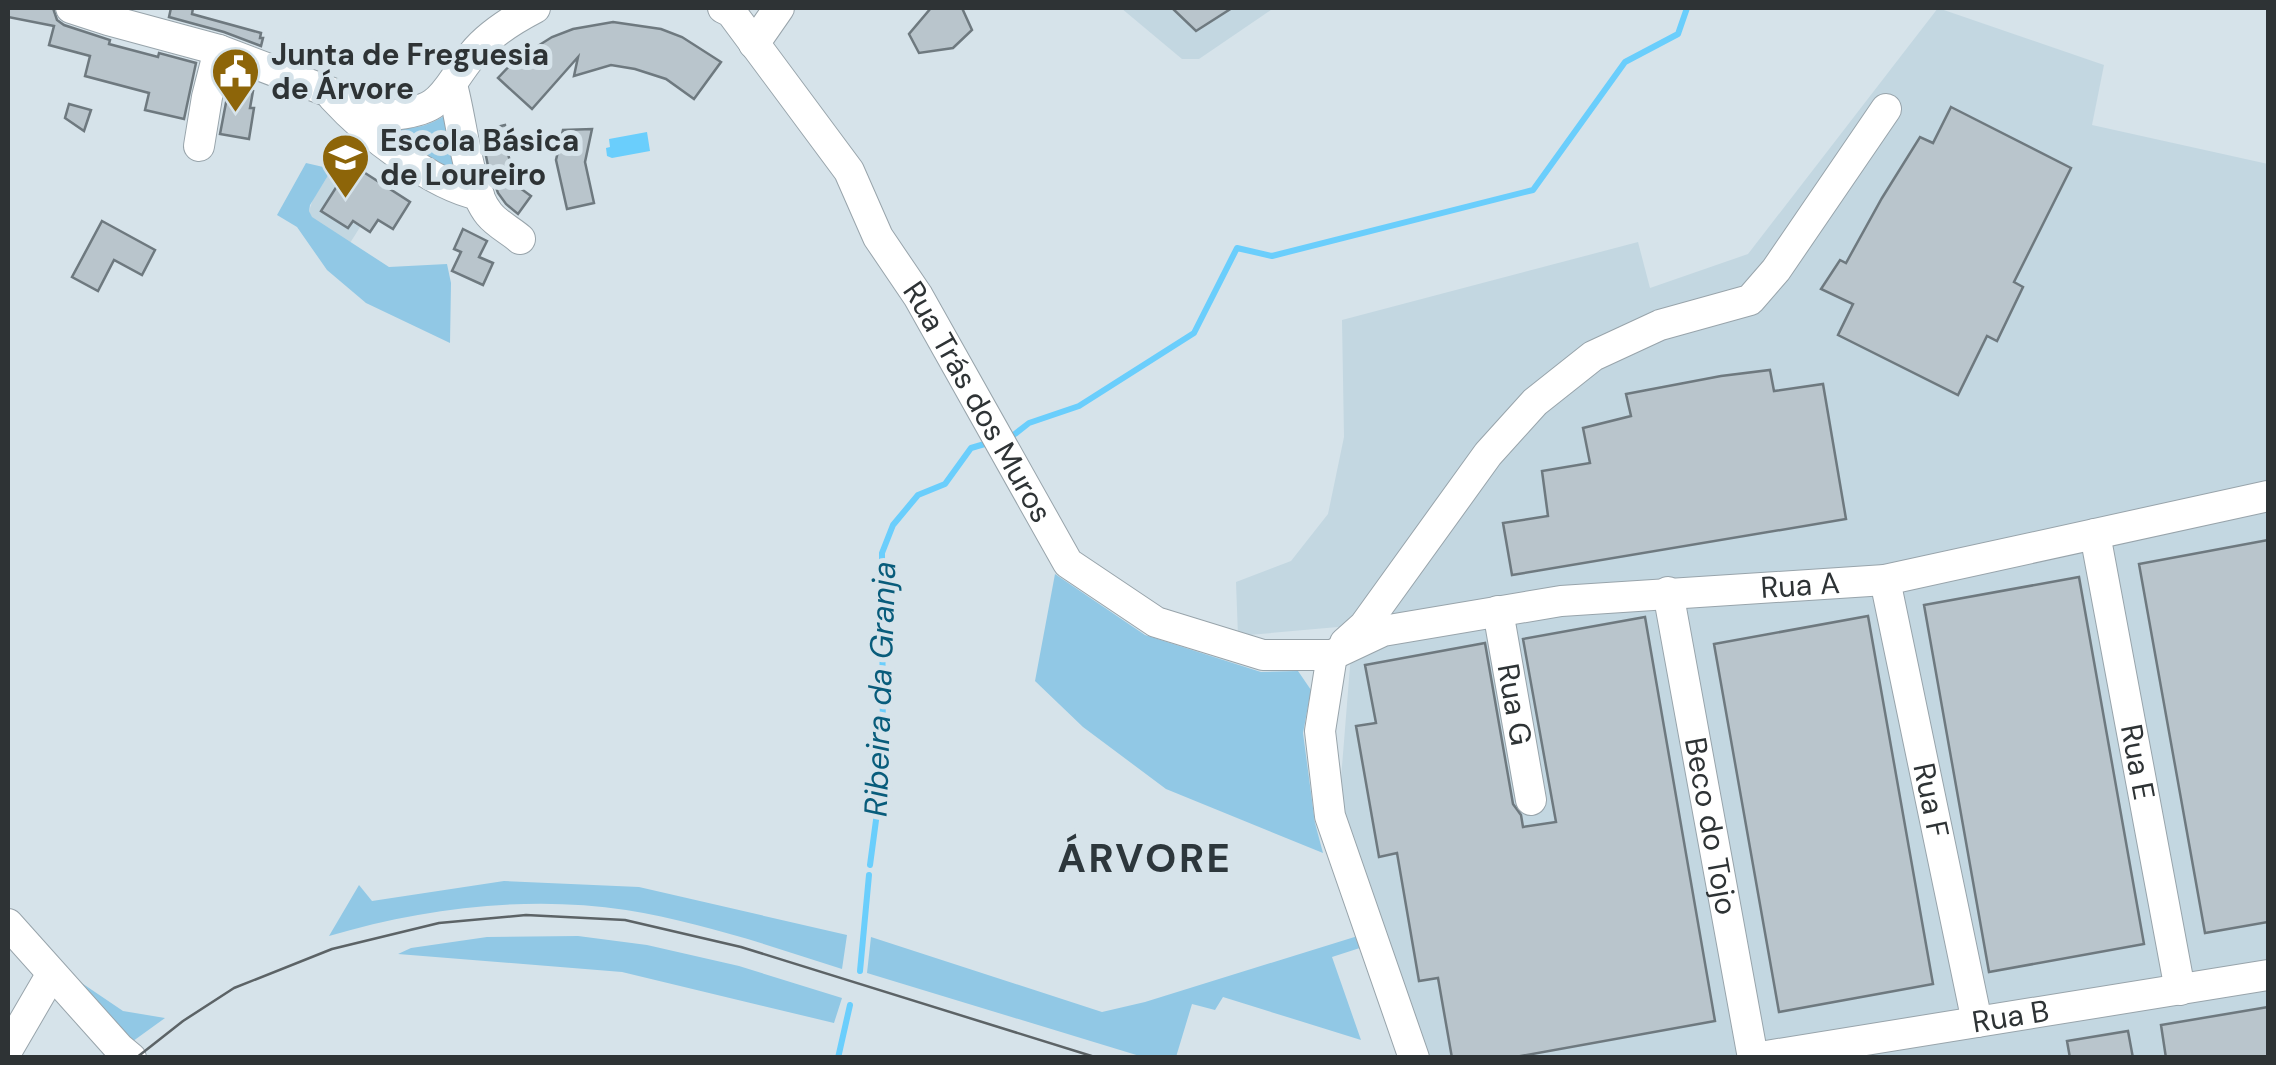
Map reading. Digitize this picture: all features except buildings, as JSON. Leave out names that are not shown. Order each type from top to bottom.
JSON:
[{"type":"street","points":[[71,8],[219,50],[390,115],[416,113],[434,104],[473,54],[508,22],[535,8]]},
{"type":"street","name":"Rua Trás dos Muros","points":[[723,8],[731,12],[849,171],[878,237],[918,296],[1068,563],[1156,622],[1263,655],[1332,655]]},
{"type":"street","points":[[754,44],[779,8]]},
{"type":"street","points":[[198,146],[219,50]]},
{"type":"street","points":[[452,85],[480,195],[489,214],[520,239]]},
{"type":"street","points":[[327,91],[383,144],[442,182],[480,195]]},
{"type":"street","points":[[1414,1058],[1330,816],[1320,731],[1332,655],[1364,626],[1488,454],[1535,402],[1593,356],[1660,325],[1750,300],[1776,270],[1886,109]]},
{"type":"street","name":"Rua A","points":[[1332,655],[1383,632],[1561,600],[1885,580],[2268,496]]},
{"type":"street","name":"Rua E","points":[[2095,534],[2180,990]]},
{"type":"street","name":"Rua F","points":[[1885,580],[1978,1022]]},
{"type":"street","name":"Beco do Tojo","points":[[1668,592],[1753,1058]]},
{"type":"street","name":"Rua G","points":[[1498,610],[1531,800]]},
{"type":"street","points":[[8,924],[131,1058]]},
{"type":"street","points":[[8,1049],[51,975]]},
{"type":"street","name":"Rua B","points":[[1753,1058],[2268,976]]},
{"type":"shaded area","points":[[1121,8],[1274,8],[1199,59],[1182,59]]},
{"type":"shaded area","points":[[1938,8],[2104,65],[2092,125],[2268,164],[2268,1057],[1426,1057],[1339,804],[1351,654],[1349,626],[1238,636],[1236,582],[1291,561],[1328,514],[1344,437],[1342,320],[1638,242],[1650,288],[1748,254]]},
{"type":"shaded area","points":[[446,115],[457,175],[382,127],[415,127]]},
{"type":"shaded area","points":[[647,132],[650,151],[607,156],[609,139]]},
{"type":"shaded area","name":"Escola Básica de Loureiro","points":[[340,157],[386,186],[350,243],[311,217],[309,211]]},
{"type":"shaded area","points":[[306,163],[332,169],[310,205],[312,217],[389,267],[447,264],[451,283],[450,343],[366,303],[327,270],[297,227],[277,215]]},
{"type":"shaded area","points":[[1055,574],[1145,635],[1261,672],[1298,671],[1311,690],[1303,733],[1323,853],[1166,789],[1083,727],[1035,681]]},
{"type":"shaded area","points":[[504,881],[639,887],[847,935],[842,969],[681,921],[589,906],[476,907],[401,918],[329,936],[359,885],[372,901]]},
{"type":"shaded area","points":[[1361,935],[1366,946],[1332,957],[1361,1040],[1223,997],[1215,1010],[1192,1004],[1176,1057],[1143,1057],[867,973],[871,937],[1102,1012]]},
{"type":"shaded area","points":[[578,936],[647,945],[739,966],[842,998],[834,1023],[622,972],[398,954],[411,948],[487,937]]},
{"type":"shaded area","points":[[61,969],[123,1011],[165,1018],[129,1044]]},
{"type":"waterway","name":"Ribeira da Granja","points":[[1011,437],[1029,423],[1079,406],[1194,333],[1237,248],[1272,256],[1533,190],[1625,62],[1678,34],[1687,8]]},
{"type":"waterway","name":"Ribeira da Granja","points":[[870,865],[883,768],[882,553],[893,525],[918,495],[945,484],[971,448],[988,443]]},
{"type":"waterway","name":"Ribeira da Granja","points":[[860,971],[869,875]]},
{"type":"waterway","name":"Ribeira da Granja","points":[[838,1058],[850,1005]]},
{"type":"tram line","points":[[136,1058],[234,988],[332,949],[439,923],[526,915],[625,920],[741,947],[1098,1058]]},
{"type":"place","name":"Junta de Freguesia de Árvore","points":[[236,114]]},
{"type":"place","name":"Escola Básica de Loureiro","points":[[345,200]]},
{"type":"district","name":"ÁRVORE","points":[[1145,858]]}]
